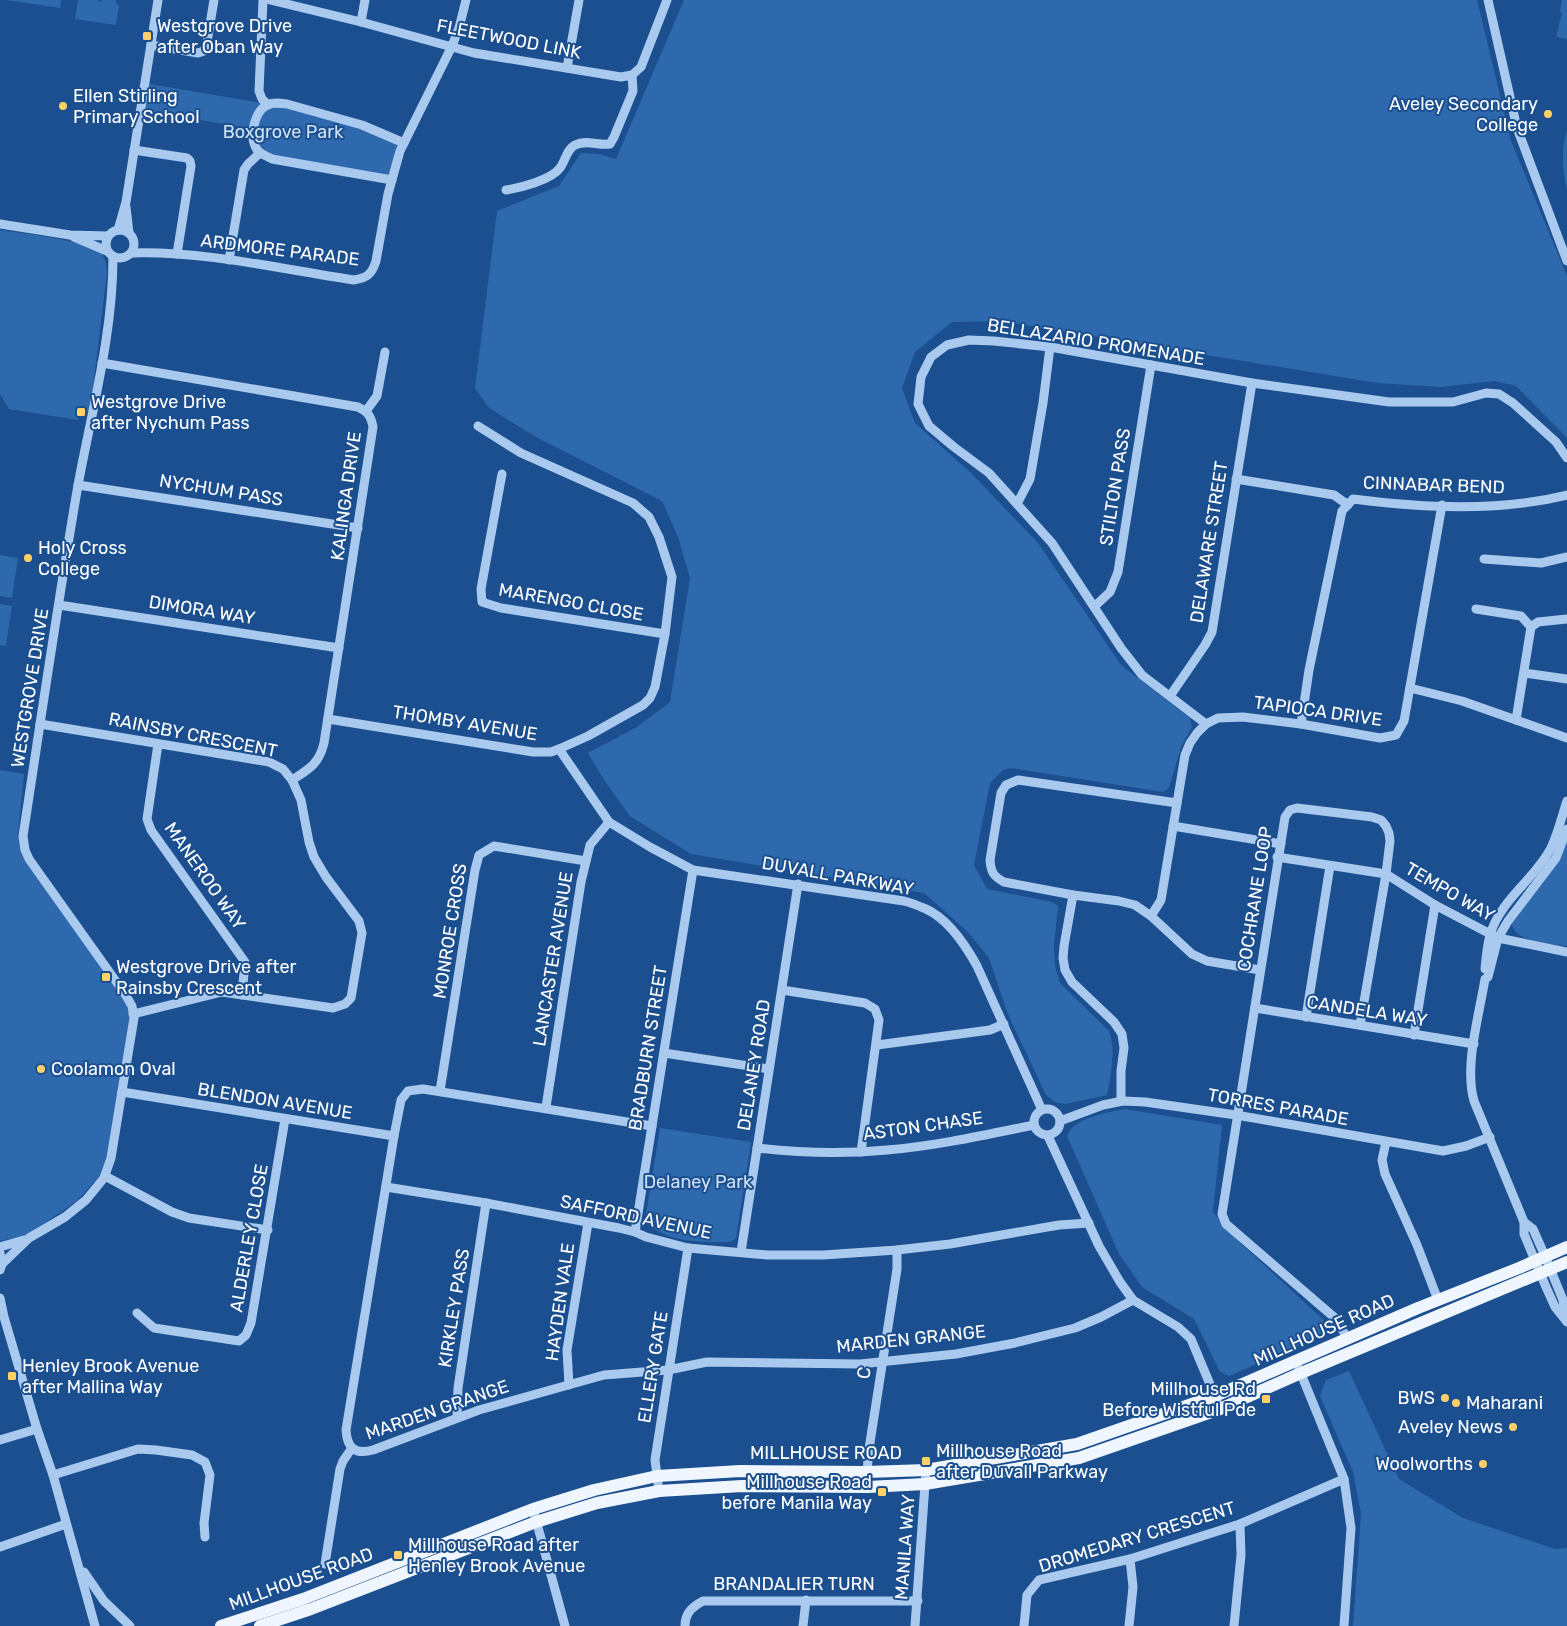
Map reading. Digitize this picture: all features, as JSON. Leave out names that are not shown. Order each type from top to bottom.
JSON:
[{"type":"main road","name":"MILLHOUSE ROAD","points":[[221,1626],[303,1599],[535,1516],[659,1491],[742,1486],[868,1487],[925,1484],[1079,1458],[1220,1409],[1348,1339],[1567,1247]]},
{"type":"main road","name":"MILLHOUSE ROAD","points":[[260,1626],[320,1605],[594,1490],[656,1476],[740,1471],[868,1472],[926,1470],[1077,1444],[1298,1367],[1567,1262]]},
{"type":"main road","points":[[1077,1444],[1079,1458]]},
{"type":"street","points":[[0,224],[70,235],[108,236],[118,230],[126,202],[158,0]]},
{"type":"street","points":[[151,45],[198,53],[204,51],[208,42],[214,0]]},
{"type":"street","points":[[262,0],[258,91],[268,104]]},
{"type":"street","name":"FLEETWOOD LINK","points":[[270,0],[361,22],[474,53],[621,77],[632,75]]},
{"type":"street","points":[[361,22],[365,0]]},
{"type":"street","name":"ARDMORE PARADE","points":[[132,252],[162,252],[229,260],[354,280],[365,278],[373,271],[376,261],[392,180],[404,143],[452,46],[466,0]]},
{"type":"street","points":[[567,68],[579,0]]},
{"type":"street","points":[[506,190],[529,186],[556,172],[561,167],[568,151],[583,142],[610,144],[633,91],[632,75],[641,68],[667,0]]},
{"type":"street","points":[[1488,0],[1517,128],[1567,261]]},
{"type":"street","points":[[392,180],[272,159],[260,152],[255,145],[253,134],[257,116],[268,104],[287,104],[362,125],[404,143]]},
{"type":"street","points":[[134,150],[187,158],[190,161],[191,166],[177,254]]},
{"type":"street","points":[[229,260],[244,170],[260,152]]},
{"type":"street","points":[[70,235],[114,256],[132,252],[134,243],[129,233],[126,202]]},
{"type":"street","points":[[118,230],[129,233]]},
{"type":"street","name":"WESTGROVE DRIVE","points":[[0,1247],[29,1238],[65,1217],[86,1200],[105,1176],[111,1158],[134,1018],[132,1006],[125,994],[29,859],[25,850],[23,836],[78,485],[102,363],[113,283],[114,256],[105,243],[108,236]]},
{"type":"street","name":"ARDMORE PARADE","points":[[134,243],[162,252]]},
{"type":"street","name":"BELLAZARIO PROMENADE","points":[[1206,724],[1142,675],[1121,648],[1052,543],[989,473],[929,426],[918,404],[921,377],[931,357],[947,345],[969,340],[1050,348],[1252,383],[1389,402],[1453,402],[1486,393],[1499,394],[1513,403],[1556,442],[1567,458]]},
{"type":"street","points":[[1017,504],[1030,479],[1050,348]]},
{"type":"street","points":[[366,411],[377,396],[385,352]]},
{"type":"street","name":"KALINGA DRIVE","points":[[102,363],[358,407],[366,411],[371,417],[373,427],[321,755],[312,768],[292,780]]},
{"type":"street","name":"STILTON PASS","points":[[1095,606],[1110,592],[1118,572],[1151,366]]},
{"type":"street","name":"DELAWARE STREET","points":[[1170,696],[1212,632],[1252,383]]},
{"type":"street","name":"THOMBY AVENUE","points":[[328,719],[533,752],[551,752],[588,736],[642,705],[650,698],[655,687],[665,634],[672,577],[659,537],[649,517],[633,503],[521,453],[478,426]]},
{"type":"street","name":"MARENGO CLOSE","points":[[502,474],[481,589],[482,602],[501,608],[665,634]]},
{"type":"street","points":[[1236,479],[1334,495],[1348,505]]},
{"type":"street","name":"NYCHUM PASS","points":[[78,485],[358,528]]},
{"type":"street","name":"CINNABAR BEND","points":[[1301,724],[1309,670],[1342,511],[1354,499],[1390,504],[1492,506],[1542,501],[1567,495]]},
{"type":"street","name":"TAPIOCA DRIVE","points":[[1206,724],[1218,718],[1243,717],[1301,724],[1380,738],[1396,735],[1404,721],[1442,505]]},
{"type":"street","points":[[1484,559],[1541,562],[1567,558]]},
{"type":"street","name":"DIMORA WAY","points":[[60,605],[339,648]]},
{"type":"street","points":[[1476,609],[1521,616],[1531,627]]},
{"type":"street","points":[[1516,720],[1531,627],[1538,622],[1567,619]]},
{"type":"street","points":[[1524,674],[1567,679]]},
{"type":"street","points":[[1410,688],[1462,701],[1567,738]]},
{"type":"street","name":"RAINSBY CRESCENT","points":[[40,724],[269,762],[283,769],[292,780],[301,800],[314,857],[326,877],[359,921],[362,933],[351,998],[345,1004],[333,1008],[222,992],[133,1014]]},
{"type":"street","points":[[1151,916],[1161,900],[1186,755],[1190,743],[1206,724]]},
{"type":"street","name":"MANEROO WAY","points":[[158,744],[147,819],[151,830],[245,962],[242,995]]},
{"type":"street","name":"DUVALL PARKWAY","points":[[559,749],[609,822],[650,848],[693,870],[904,901],[928,909],[965,943],[1004,1024],[1042,1110]]},
{"type":"street","points":[[1177,803],[1018,780],[1006,785],[1001,793],[990,870],[994,877],[1004,882],[1135,905],[1151,916],[1192,954],[1207,961],[1260,970]]},
{"type":"street","points":[[1566,1319],[1563,1300],[1540,1258],[1524,1234],[1524,1222],[1471,1091],[1470,1071],[1494,936],[1507,905],[1551,848],[1567,801]]},
{"type":"street","name":"COCHRANE LOOP","points":[[1348,1339],[1335,1318],[1226,1224],[1222,1214],[1236,1115],[1255,1008],[1280,844],[1285,817],[1290,810],[1296,808],[1372,817],[1381,820],[1389,833],[1386,874],[1360,1025]]},
{"type":"street","name":"LANCASTER AVENUE","points":[[546,1107],[581,882],[590,845],[609,822]]},
{"type":"street","points":[[1173,826],[1280,844]]},
{"type":"street","points":[[1494,936],[1508,921],[1556,858],[1567,828]]},
{"type":"street","name":"MONROE CROSS","points":[[440,1092],[475,870],[479,855],[494,846],[586,861]]},
{"type":"street","points":[[1278,857],[1386,874]]},
{"type":"street","points":[[1306,1017],[1330,866]]},
{"type":"street","name":"BRADBURN STREET","points":[[635,1232],[693,870]]},
{"type":"street","name":"TEMPO WAY","points":[[1386,874],[1435,905],[1494,936],[1567,952]]},
{"type":"street","name":"DELANEY ROAD","points":[[742,1252],[798,884]]},
{"type":"street","points":[[1072,895],[1064,946],[1065,970],[1072,982],[1114,1022],[1122,1034],[1124,1048],[1121,1071],[1121,1101]]},
{"type":"street","points":[[1414,1035],[1435,905]]},
{"type":"street","points":[[782,990],[866,1003],[875,1009],[879,1020],[877,1045],[861,1152]]},
{"type":"street","name":"CANDELA WAY","points":[[1255,1008],[1474,1044]]},
{"type":"street","points":[[877,1045],[990,1030],[1004,1024]]},
{"type":"street","points":[[664,1053],[769,1069]]},
{"type":"street","name":"MARDEN GRANGE","points":[[652,1126],[546,1107],[423,1089],[408,1091],[401,1100],[394,1136],[346,1430],[346,1438],[352,1448],[358,1452],[373,1450],[479,1410],[604,1375],[668,1370],[707,1362],[860,1364],[956,1354],[1015,1343],[1075,1328],[1133,1300]]},
{"type":"street","name":"BLENDON AVENUE","points":[[122,1092],[394,1136]]},
{"type":"street","name":"TORRES PARADE","points":[[1060,1121],[1103,1105],[1121,1101],[1145,1102],[1236,1115],[1443,1151],[1466,1146],[1490,1137]]},
{"type":"street","points":[[1042,1110],[1053,1111],[1058,1114],[1060,1121],[1058,1129],[1052,1135],[1040,1134],[1034,1125],[1035,1116],[1042,1110]]},
{"type":"street","name":"ALDERLEY CLOSE","points":[[137,1313],[154,1328],[239,1341],[246,1335],[251,1323],[268,1230],[285,1119]]},
{"type":"street","name":"ASTON CHASE","points":[[757,1148],[861,1152],[943,1143],[1034,1125]]},
{"type":"street","points":[[1048,1136],[1099,1246],[1133,1300],[1178,1327],[1191,1339],[1220,1409]]},
{"type":"street","points":[[1386,1142],[1382,1160],[1385,1174],[1417,1245],[1438,1300]]},
{"type":"street","points":[[105,1176],[172,1212],[189,1218],[268,1230]]},
{"type":"street","name":"SAFFORD AVENUE","points":[[386,1187],[486,1203],[635,1232],[646,1238],[688,1248],[767,1255],[823,1255],[897,1250],[950,1244],[1059,1225],[1089,1223]]},
{"type":"street","name":"KIRKLEY PASS","points":[[457,1418],[458,1388],[486,1203]]},
{"type":"street","name":"HAYDEN VALE","points":[[569,1385],[566,1361],[567,1350],[588,1223]]},
{"type":"street","name":"WESTGROVE DRIVE","points":[[1,1267],[29,1238]]},
{"type":"street","name":"ELLERY GATE","points":[[659,1491],[655,1460],[688,1248]]},
{"type":"street","name":"C","points":[[868,1472],[869,1449],[897,1269],[897,1250]]},
{"type":"street","points":[[0,1253],[1,1267]]},
{"type":"street","points":[[0,1298],[4,1331],[54,1475],[95,1626]]},
{"type":"street","points":[[1298,1367],[1344,1479],[1351,1528],[1344,1626]]},
{"type":"street","points":[[0,1440],[38,1429]]},
{"type":"street","points":[[325,1564],[340,1468],[352,1448]]},
{"type":"street","points":[[54,1475],[138,1449],[192,1455],[205,1462],[210,1475],[204,1523],[205,1537]]},
{"type":"street","name":"MANILA WAY","points":[[915,1626],[926,1470]]},
{"type":"street","name":"DROMEDARY CRESCENT","points":[[1024,1626],[1027,1595],[1039,1580],[1130,1559],[1240,1524],[1344,1479]]},
{"type":"street","points":[[535,1516],[565,1626]]},
{"type":"street","points":[[0,1546],[66,1524]]},
{"type":"street","points":[[1234,1626],[1241,1555],[1240,1524]]},
{"type":"street","points":[[77,1559],[87,1578],[104,1602],[130,1626]]},
{"type":"street","points":[[1129,1626],[1133,1587],[1130,1559]]},
{"type":"street","points":[[803,1626],[806,1600]]},
{"type":"street","name":"BRANDALIER TURN","points":[[685,1626],[685,1620],[691,1608],[703,1601],[918,1601]]},
{"type":"green space","points":[[6,0],[61,0],[60,8]]},
{"type":"green space","points":[[78,0],[97,0],[101,2],[102,0],[116,0],[116,4],[119,5],[116,25],[75,19]]},
{"type":"green space","points":[[684,0],[1477,0],[1511,141],[1567,276],[1567,438],[1516,386],[1495,381],[1440,387],[1377,383],[1001,321],[952,322],[915,352],[902,388],[915,423],[971,473],[1038,543],[1121,665],[1190,718],[1192,727],[1181,747],[1169,788],[1163,792],[1012,768],[1003,770],[990,783],[974,865],[987,889],[1052,902],[1058,906],[1054,945],[1055,966],[1060,983],[1109,1031],[1111,1038],[1112,1062],[1107,1095],[1065,1104],[1055,1102],[1046,1095],[1007,1012],[989,958],[967,931],[924,893],[691,854],[630,816],[606,783],[588,753],[637,727],[670,702],[690,578],[678,537],[662,501],[536,437],[489,408],[475,388],[497,211],[559,186],[581,153],[599,154],[616,159]]},
{"type":"green space","points":[[1562,0],[1567,0],[1567,39],[1556,37],[1562,13],[1560,12]]},
{"type":"green space","name":"Boxgrove Park","points":[[144,83],[268,104],[287,104],[404,143],[392,180],[272,159],[236,126],[140,110]]},
{"type":"green space","points":[[1567,130],[1567,190],[1563,160]]},
{"type":"green space","points":[[0,230],[55,238],[85,245],[96,249],[102,254],[106,263],[107,273],[90,412],[80,411],[78,420],[9,409],[0,394]]},
{"type":"green space","points":[[0,555],[18,558],[12,598],[0,596]]},
{"type":"green space","points":[[0,604],[12,606],[6,646],[0,645]]},
{"type":"green space","points":[[0,770],[24,774],[18,834],[22,856],[120,993],[127,1004],[130,1019],[108,1152],[101,1174],[77,1201],[25,1236],[0,1241]]},
{"type":"green space","points":[[1567,838],[1567,946],[1533,941],[1518,934],[1513,928],[1511,921]]},
{"type":"green space","points":[[1125,1109],[1222,1125],[1213,1212],[1236,1239],[1330,1326],[1330,1332],[1229,1376],[1220,1372],[1194,1319],[1142,1287],[1119,1254],[1067,1136],[1076,1125],[1084,1120]]},
{"type":"green space","name":"Delaney Park","points":[[660,1128],[751,1142],[736,1238],[731,1242],[674,1238],[654,1229],[645,1221]]},
{"type":"green space","points":[[1349,1371],[1399,1479],[1463,1518],[1555,1549],[1567,1548],[1567,1626],[1353,1626],[1361,1514],[1353,1472],[1320,1396],[1326,1380]]},
{"type":"place","name":"Westgrove Drive after Oban Way","points":[[147,36]]},
{"type":"place","name":"Ellen Stirling Primary School","points":[[63,106]]},
{"type":"place","name":"Aveley Secondary College","points":[[1548,114]]},
{"type":"place","name":"Westgrove Drive after Nychum Pass","points":[[81,412]]},
{"type":"place","name":"Holy Cross College","points":[[28,558]]},
{"type":"place","name":"Westgrove Drive after Rainsby Crescent","points":[[106,977]]},
{"type":"place","name":"Coolamon Oval","points":[[41,1069]]},
{"type":"place","name":"Henley Brook Avenue after Mallina Way","points":[[12,1376]]},
{"type":"place","name":"BWS","points":[[1445,1398]]},
{"type":"place","name":"Millhouse Rd Before Wistful Pde","points":[[1266,1399]]},
{"type":"place","name":"Maharani","points":[[1456,1403]]},
{"type":"place","name":"Aveley News","points":[[1513,1427]]},
{"type":"place","name":"Millhouse Road after Duvall Parkway","points":[[926,1461]]},
{"type":"place","name":"Woolworths","points":[[1483,1464]]},
{"type":"place","name":"Millhouse Road before Manila Way","points":[[882,1492]]},
{"type":"place","name":"Millhouse Road after Henley Brook Avenue","points":[[398,1555]]}]
